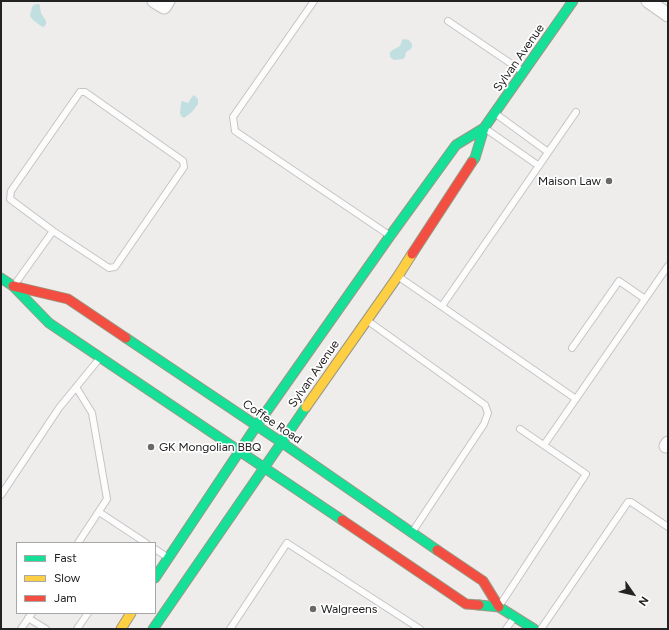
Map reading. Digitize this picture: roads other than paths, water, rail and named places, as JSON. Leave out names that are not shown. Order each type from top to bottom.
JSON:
[{"type":"main road","name":"Sylvan Avenue","points":[[153,629],[281,442],[398,276],[475,158],[484,128],[573,1]]},
{"type":"main road","name":"Sylvan Avenue","points":[[156,576],[257,425],[456,144],[484,128]]},
{"type":"main road","name":"Coffee Road","points":[[1,278],[13,286],[48,323],[466,604],[499,607]]},
{"type":"main road","name":"Coffee Road","points":[[13,286],[68,299],[257,425],[411,533],[484,581],[499,607],[534,629]]},
{"type":"main road","points":[[120,629],[130,614]]},
{"type":"street","points":[[648,1],[668,15]]},
{"type":"lane","points":[[314,1],[233,117],[236,131],[390,236]]},
{"type":"lane","points":[[448,21],[524,72]]},
{"type":"lane","points":[[80,92],[85,92],[183,161],[184,167],[115,267],[109,268],[53,232],[10,199],[11,191],[80,92]]},
{"type":"lane","points":[[442,306],[576,112]]},
{"type":"lane","points":[[495,113],[548,152]]},
{"type":"lane","points":[[484,128],[538,166]]},
{"type":"lane","points":[[13,286],[53,232]]},
{"type":"lane","points":[[544,445],[668,266]]},
{"type":"lane","points":[[398,276],[576,399]]},
{"type":"lane","points":[[572,348],[619,281],[645,299]]},
{"type":"lane","points":[[367,320],[485,405],[488,413],[484,424],[411,533]]},
{"type":"lane","points":[[1,495],[59,408],[100,357]]},
{"type":"lane","points":[[76,387],[92,413],[107,499],[79,542]]},
{"type":"lane","points":[[499,607],[586,474],[520,428]]},
{"type":"lane","points":[[541,629],[628,502],[631,502],[668,527]]},
{"type":"lane","points":[[99,512],[144,542]]},
{"type":"lane","points":[[133,542],[136,537]]},
{"type":"lane","points":[[230,629],[287,543],[420,629]]},
{"type":"lane","points":[[156,550],[168,558]]},
{"type":"lane","points":[[77,629],[87,614]]},
{"type":"lane","points":[[21,629],[30,616],[46,629]]},
{"type":"lane","points":[[506,629],[514,617]]},
{"type":"water","points":[[39,4],[41,13],[46,21],[44,27],[33,20],[30,16],[32,7]]},
{"type":"water","points":[[402,40],[409,40],[412,47],[406,52],[403,59],[394,60],[390,57],[390,53],[400,46]]},
{"type":"water","points":[[194,95],[198,99],[198,104],[192,112],[184,118],[180,113],[181,103],[182,101],[188,103]]},
{"type":"place","name":"Maison Law","points":[[609,181]]},
{"type":"place","name":"GK Mongolian BBQ","points":[[151,447]]},
{"type":"place","name":"Walgreens","points":[[313,609]]}]
